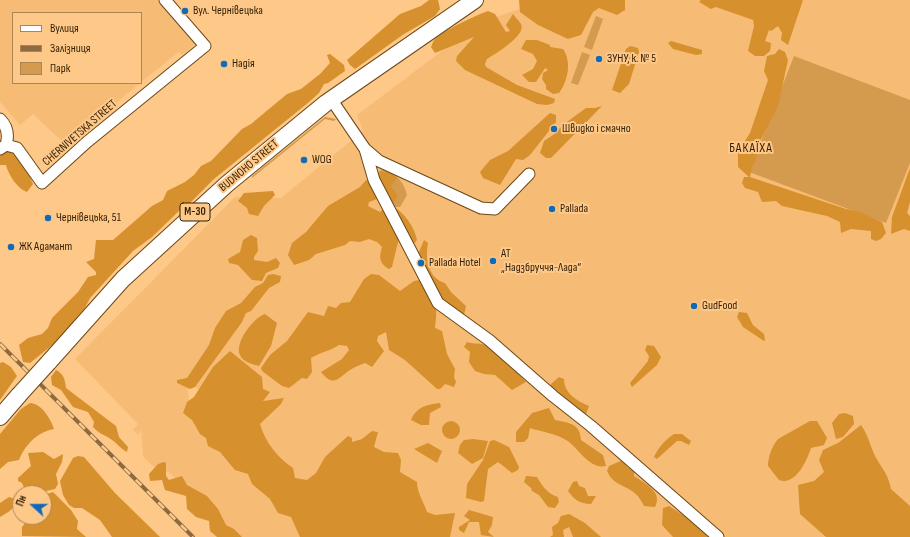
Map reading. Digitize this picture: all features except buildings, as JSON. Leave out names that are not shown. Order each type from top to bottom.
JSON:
[{"type":"highway","name":"BUDNOHO STREET","points":[[0,417],[123,279],[227,184],[331,99],[475,0]]},
{"type":"street","name":"CHERNIVETSKA STREET","points":[[0,119],[6,125],[8,139],[3,147],[17,148],[42,183],[87,142],[205,46],[165,0]]},
{"type":"street","points":[[331,99],[365,149],[379,161],[481,208],[494,209],[529,174]]},
{"type":"street","points":[[365,149],[374,180],[438,303],[489,340],[552,396],[591,426],[718,537]]},
{"type":"shaded area","points":[[0,0],[158,0],[195,44],[182,55],[179,52],[142,81],[142,12],[12,12],[12,84],[139,84],[66,145],[33,114],[20,125],[0,102]]},
{"type":"shaded area","points":[[429,0],[438,0],[440,9],[435,16],[404,34],[355,69],[350,65],[347,60],[400,14],[421,6]]},
{"type":"shaded area","points":[[519,0],[625,0],[625,10],[617,15],[599,8],[593,12],[581,35],[568,39],[538,25],[520,12]]},
{"type":"shaded area","points":[[545,0],[910,0],[910,537],[355,537],[187,379],[190,411],[314,537],[234,537],[169,472],[155,468],[143,456],[141,429],[139,435],[133,430],[138,424],[75,359],[235,197],[281,198],[363,131],[357,115],[479,23]]},
{"type":"shaded area","points":[[701,0],[803,0],[788,45],[781,40],[782,33],[778,26],[771,31],[769,30],[765,41],[771,43],[770,51],[764,56],[755,56],[748,51],[754,26],[753,20],[716,7],[711,9],[699,2]]},
{"type":"shaded area","points":[[488,11],[495,14],[506,32],[510,31],[506,25],[513,14],[521,24],[522,28],[515,39],[487,59],[485,64],[486,67],[517,85],[555,99],[554,103],[547,105],[537,104],[465,70],[456,61],[457,56],[474,37],[435,53],[431,47],[434,40],[439,36]]},
{"type":"shaded area","points":[[526,40],[537,40],[550,45],[550,47],[563,49],[566,54],[568,71],[565,83],[559,93],[553,94],[546,89],[546,85],[542,79],[543,73],[548,70],[545,68],[536,82],[529,82],[522,75],[533,69],[537,61],[533,54],[521,49]]},
{"type":"shaded area","points":[[671,41],[702,50],[702,54],[696,55],[673,49],[668,43]]},
{"type":"shaded area","points":[[630,46],[638,48],[639,52],[629,84],[620,93],[612,90],[626,49]]},
{"type":"shaded area","points":[[779,49],[785,52],[788,60],[778,106],[758,145],[756,159],[752,167],[750,177],[846,209],[860,212],[882,222],[886,233],[881,239],[876,241],[871,239],[871,231],[851,229],[841,233],[840,222],[827,216],[782,206],[776,201],[762,202],[758,192],[745,188],[742,183],[744,177],[749,177],[738,167],[738,152],[750,133],[768,80],[764,71],[767,56],[775,54]]},
{"type":"shaded area","points":[[330,54],[344,65],[345,71],[328,83],[324,84],[319,93],[309,102],[214,179],[188,205],[181,209],[152,237],[133,251],[90,298],[85,308],[56,342],[30,363],[23,362],[19,345],[28,338],[42,334],[48,328],[52,318],[78,292],[88,277],[96,275],[96,272],[86,262],[94,259],[96,240],[113,240],[152,206],[163,200],[167,191],[185,182],[194,175],[201,166],[211,161],[242,129],[251,124],[287,94],[301,89],[320,74],[330,63],[327,55]]},
{"type":"shaded area","points":[[602,106],[551,158],[546,158],[540,153],[544,141],[553,135],[564,124],[586,108]]},
{"type":"shaded area","points":[[550,113],[556,115],[556,122],[530,155],[523,160],[516,159],[500,185],[483,178],[480,172],[490,160],[508,151]]},
{"type":"shaded area","points":[[6,147],[12,150],[20,158],[26,167],[33,184],[27,192],[20,188],[14,181],[6,165],[0,165],[0,151]]},
{"type":"shaded area","points":[[910,168],[910,202],[907,213],[910,216],[910,231],[904,229],[891,234],[892,217]]},
{"type":"shaded area","points":[[381,172],[390,172],[397,177],[391,187],[398,195],[394,202],[388,198],[378,178]]},
{"type":"shaded area","points":[[366,180],[371,182],[378,192],[377,199],[369,202],[368,206],[380,212],[386,205],[396,209],[410,223],[417,240],[411,247],[399,238],[392,267],[389,269],[383,265],[381,260],[380,254],[382,247],[377,242],[369,239],[360,242],[350,241],[345,245],[316,254],[309,260],[294,265],[288,255],[292,243],[306,232],[328,206],[360,187]]},
{"type":"shaded area","points":[[273,191],[275,195],[264,206],[258,216],[249,214],[247,208],[238,201],[244,193]]},
{"type":"shaded area","points":[[251,235],[257,238],[258,251],[254,257],[254,260],[267,262],[276,258],[280,263],[278,268],[266,273],[262,281],[252,280],[238,265],[229,263],[228,259],[240,252],[243,240]]},
{"type":"shaded area","points":[[424,240],[428,243],[427,255],[431,272],[439,281],[445,283],[451,292],[466,306],[464,315],[437,299],[416,259]]},
{"type":"shaded area","points":[[273,274],[281,276],[280,282],[269,288],[251,311],[246,313],[242,322],[195,387],[190,389],[177,383],[177,380],[187,378],[209,345],[215,328],[226,311],[241,303],[255,287],[263,283],[268,275]]},
{"type":"shaded area","points":[[371,274],[379,275],[400,291],[414,281],[420,280],[430,291],[436,307],[435,328],[442,331],[447,354],[455,369],[454,377],[456,382],[454,387],[445,384],[440,389],[437,389],[405,360],[389,350],[386,332],[378,336],[377,341],[384,351],[372,367],[365,363],[357,366],[333,381],[325,377],[321,372],[342,359],[349,350],[347,346],[339,345],[311,358],[312,372],[307,379],[302,378],[289,388],[282,386],[262,371],[261,368],[270,355],[287,341],[308,312],[324,316],[328,306],[336,308],[341,303],[350,302],[364,279]]},
{"type":"shaded area","points":[[739,312],[747,313],[753,325],[764,334],[764,341],[743,327],[737,317]]},
{"type":"shaded area","points":[[265,314],[277,323],[271,346],[259,366],[243,359],[239,350],[242,338],[246,331],[256,320]]},
{"type":"shaded area","points":[[467,342],[482,344],[494,349],[526,382],[512,390],[495,375],[475,371],[469,362],[470,352],[464,347]]},
{"type":"shaded area","points":[[647,345],[654,346],[661,357],[657,365],[632,387],[630,383],[648,361],[649,356],[645,350]]},
{"type":"shaded area","points":[[230,351],[262,377],[263,389],[270,392],[263,401],[284,398],[281,404],[260,424],[265,437],[273,449],[293,468],[295,478],[307,480],[316,473],[325,457],[348,436],[352,438],[352,442],[362,439],[372,431],[378,432],[374,447],[384,452],[398,453],[401,460],[400,472],[417,482],[419,494],[427,512],[435,515],[455,513],[450,537],[300,537],[291,517],[278,513],[270,499],[252,484],[248,474],[235,470],[220,452],[208,446],[206,438],[200,434],[192,420],[183,413],[187,402],[194,397],[213,367]]},
{"type":"shaded area","points":[[3,362],[11,367],[17,376],[0,400],[0,363]]},
{"type":"shaded area","points":[[56,370],[61,373],[64,378],[66,388],[116,426],[119,437],[128,447],[127,452],[112,440],[95,430],[93,427],[94,422],[88,412],[73,407],[61,390],[52,385],[51,377]]},
{"type":"shaded area","points":[[559,377],[564,379],[566,388],[572,396],[589,406],[585,417],[575,411],[569,401],[551,389],[551,384]]},
{"type":"shaded area","points":[[30,403],[42,409],[51,421],[54,429],[37,436],[28,444],[19,460],[8,462],[0,469],[0,434],[21,409]]},
{"type":"shaded area","points":[[440,403],[441,407],[430,413],[429,425],[421,425],[411,420],[413,415],[419,409]]},
{"type":"shaded area","points":[[549,408],[555,420],[569,423],[576,427],[580,434],[581,440],[603,455],[606,466],[594,465],[566,440],[530,428],[528,438],[524,442],[516,442],[516,432],[532,413]]},
{"type":"shaded area","points":[[845,413],[853,416],[854,424],[843,437],[836,439],[832,423],[839,414]]},
{"type":"shaded area","points":[[451,421],[457,424],[460,430],[457,436],[451,439],[445,436],[442,430],[445,424]]},
{"type":"shaded area","points":[[810,421],[817,421],[827,438],[824,445],[811,448],[804,465],[796,476],[785,481],[779,480],[768,466],[774,445],[778,439]]},
{"type":"shaded area","points":[[861,425],[875,456],[886,475],[891,489],[910,506],[910,537],[826,537],[800,514],[798,485],[814,481],[824,472],[819,460],[823,450],[838,443]]},
{"type":"shaded area","points":[[674,434],[682,434],[691,441],[689,445],[681,441],[677,441],[657,459],[654,457],[662,444]]},
{"type":"shaded area","points":[[473,439],[488,441],[483,458],[472,464],[458,453],[460,445],[464,440]]},
{"type":"shaded area","points":[[494,440],[509,447],[519,467],[518,470],[512,473],[498,462],[488,469],[484,501],[481,502],[466,498],[467,484],[483,460],[490,441]]},
{"type":"shaded area","points":[[428,443],[442,451],[437,463],[414,449]]},
{"type":"shaded area","points":[[43,452],[54,459],[63,454],[62,462],[56,474],[58,484],[55,489],[52,490],[52,485],[23,485],[18,481],[18,478],[31,466],[28,453]]},
{"type":"shaded area","points":[[78,456],[84,457],[115,493],[160,537],[112,537],[100,520],[82,508],[74,508],[69,505],[63,495],[60,481],[73,458]]},
{"type":"shaded area","points":[[623,460],[627,467],[634,470],[634,476],[648,485],[655,493],[657,502],[655,507],[644,506],[635,494],[610,477],[607,471],[609,466]]},
{"type":"shaded area","points":[[164,462],[166,463],[166,476],[169,480],[182,476],[187,485],[207,496],[218,509],[226,525],[234,529],[242,537],[217,537],[210,531],[209,521],[196,517],[187,509],[186,496],[165,490],[162,480],[150,481],[149,474],[158,464]]},
{"type":"shaded area","points":[[526,476],[537,477],[541,484],[551,494],[558,497],[559,502],[555,508],[548,507],[539,495],[532,491],[531,488],[524,482]]},
{"type":"shaded area","points":[[577,481],[579,486],[585,488],[588,496],[596,496],[591,504],[583,503],[577,500],[568,491],[573,482]]},
{"type":"shaded area","points":[[52,492],[71,510],[78,521],[77,529],[86,537],[22,536],[22,527],[24,525],[52,525]]},
{"type":"shaded area","points":[[9,497],[12,498],[12,509],[0,517],[0,503]]},
{"type":"shaded area","points":[[669,506],[717,537],[673,537],[662,525],[663,508]]},
{"type":"shaded area","points":[[469,510],[493,517],[492,525],[488,532],[494,537],[481,535],[479,522],[469,522],[464,533],[459,530],[459,527],[470,520],[464,516]]},
{"type":"shaded area","points":[[569,514],[585,523],[601,537],[573,537],[569,527],[563,530],[564,537],[550,537],[553,535],[552,527],[558,523],[561,516]]},
{"type":"green space","points":[[596,16],[603,19],[592,50],[584,47]]},
{"type":"green space","points":[[582,52],[590,55],[578,85],[571,83]]},
{"type":"green space","points":[[794,56],[910,100],[910,163],[886,223],[749,172]]},
{"type":"green space","points":[[325,117],[336,119],[334,121],[325,119],[252,178],[252,176]]},
{"type":"green space","points":[[381,170],[391,172],[404,186],[407,195],[400,207],[394,207],[391,204],[377,173]]},
{"type":"railway","points":[[0,344],[193,537]]},
{"type":"place","name":"Вул. Чернівецька","points":[[185,11]]},
{"type":"place","name":"ЗУНУ, к. № 5","points":[[599,59]]},
{"type":"place","name":"Надія","points":[[224,64]]},
{"type":"place","name":"Швидко і смачно","points":[[554,129]]},
{"type":"place","name":"WOG","points":[[304,160]]},
{"type":"place","name":"Pallada","points":[[552,209]]},
{"type":"place","name":"Чернівецька, 51","points":[[48,218]]},
{"type":"place","name":"ЖК Адамант","points":[[11,247]]},
{"type":"place","name":"АТ „Надзбруччя-Лада“","points":[[493,261]]},
{"type":"place","name":"Pallada Hotel","points":[[421,263]]},
{"type":"place","name":"GudFood","points":[[694,306]]},
{"type":"district","name":"БАКАЇХА","points":[[751,149]]}]
